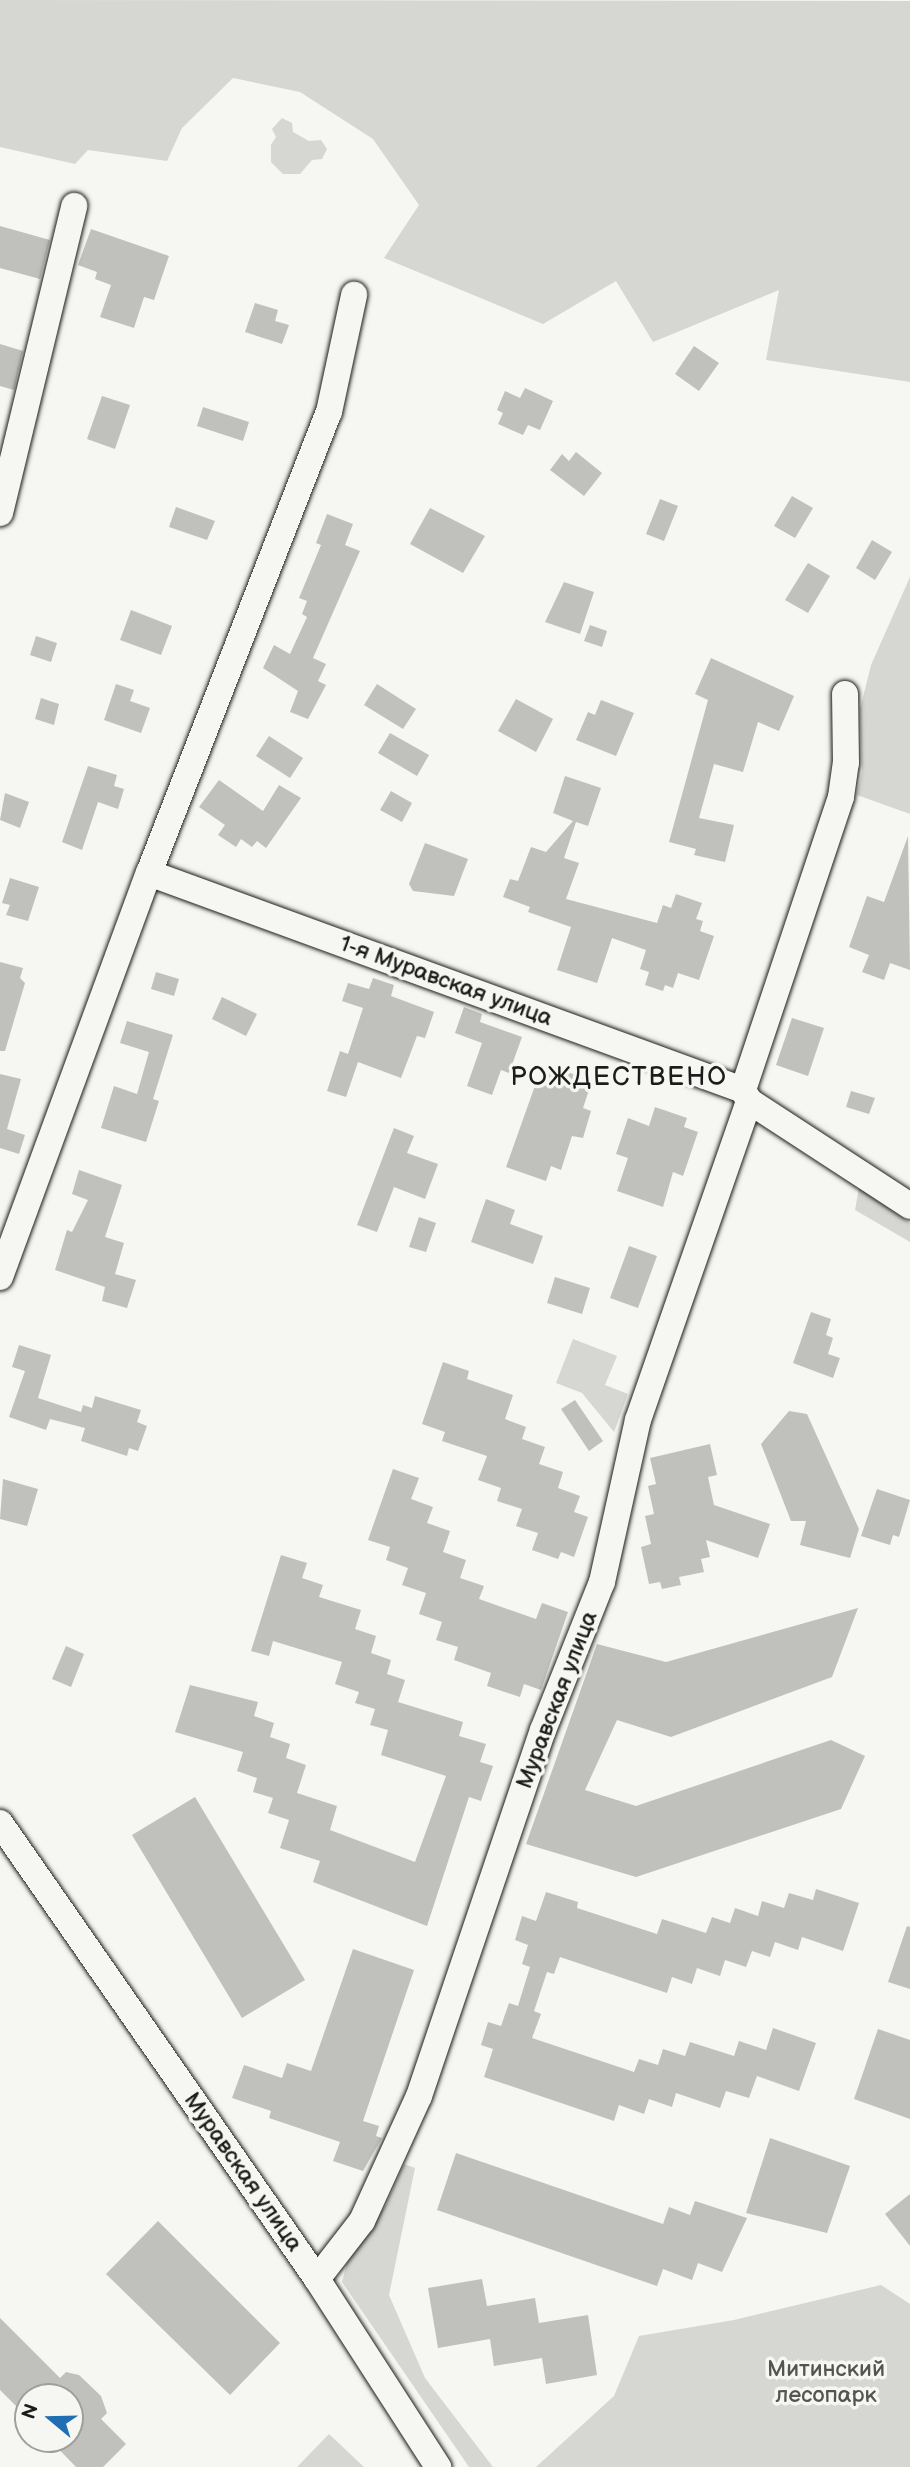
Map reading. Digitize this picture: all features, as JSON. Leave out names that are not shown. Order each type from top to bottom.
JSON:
[{"type":"street","points":[[0,513],[75,206]]},
{"type":"street","points":[[0,1277],[149,873],[329,412],[354,295]]},
{"type":"street","points":[[746,1096],[841,797],[846,762],[845,694]]},
{"type":"street","name":"1-я Муравская улица","points":[[149,873],[746,1096],[910,1206]]},
{"type":"street","name":"Муравская улица","points":[[317,2280],[362,2221],[419,2096],[543,1730],[602,1581],[638,1420],[746,1096]]},
{"type":"street","name":"Муравская улица","points":[[0,1823],[317,2280],[438,2467]]},
{"type":"green space","points":[[0,0],[910,1],[910,382],[766,360],[779,290],[653,342],[616,281],[543,324],[384,258],[419,205],[373,139],[300,92],[233,78],[182,128],[167,161],[88,150],[75,164],[0,147]]},
{"type":"green space","points":[[282,118],[292,123],[293,132],[309,141],[321,140],[327,149],[322,159],[312,160],[300,174],[283,174],[271,162],[271,145],[276,137],[272,129]]},
{"type":"green space","points":[[910,577],[910,814],[857,795],[862,772],[860,709],[871,665]]},
{"type":"green space","points":[[859,1188],[910,1223],[910,1242],[855,1210]]},
{"type":"green space","points":[[573,1339],[617,1356],[605,1385],[628,1394],[614,1432],[582,1393],[556,1383]]},
{"type":"green space","points":[[404,2164],[415,2168],[389,2295],[425,2378],[493,2467],[469,2467],[342,2282],[349,2255],[386,2205]]},
{"type":"green space","name":"Митинский лесопарк","points":[[881,2285],[910,2304],[910,2467],[536,2467],[614,2396],[639,2336],[734,2320]]},
{"type":"green space","points":[[329,2434],[364,2467],[297,2467]]},
{"type":"building","points":[[0,226],[50,240],[40,279],[0,268]]},
{"type":"building","points":[[91,229],[169,256],[154,300],[144,297],[134,328],[100,317],[111,285],[95,279],[97,272],[78,265]]},
{"type":"building","points":[[255,303],[278,310],[275,321],[289,325],[282,344],[245,332]]},
{"type":"building","points":[[0,344],[23,351],[14,390],[0,386]]},
{"type":"building","points":[[694,346],[719,363],[699,391],[675,374]]},
{"type":"building","points":[[525,388],[553,401],[540,430],[528,425],[523,435],[498,424],[503,413],[497,410],[505,391],[520,398]]},
{"type":"building","points":[[102,396],[130,405],[115,449],[87,439]]},
{"type":"building","points":[[203,407],[249,422],[243,441],[197,426]]},
{"type":"building","points":[[576,452],[602,473],[584,496],[550,470],[562,454],[569,461]]},
{"type":"building","points":[[792,496],[813,508],[795,538],[774,526]]},
{"type":"building","points":[[660,499],[678,506],[664,541],[646,534]]},
{"type":"building","points":[[176,507],[215,521],[207,540],[169,527]]},
{"type":"building","points":[[430,508],[485,536],[463,573],[410,544]]},
{"type":"building","points":[[327,514],[353,524],[345,545],[360,551],[313,658],[326,664],[318,681],[326,685],[308,719],[290,712],[298,691],[263,668],[274,645],[290,654],[307,617],[302,614],[307,601],[299,598],[321,545],[316,543]]},
{"type":"building","points":[[872,540],[892,552],[875,580],[856,568]]},
{"type":"building","points":[[808,563],[830,576],[808,613],[785,600]]},
{"type":"building","points":[[564,582],[594,592],[580,634],[545,622]]},
{"type":"building","points":[[131,610],[172,626],[161,655],[120,640]]},
{"type":"building","points":[[590,625],[607,631],[602,647],[584,641]]},
{"type":"building","points":[[36,636],[57,643],[51,662],[30,655]]},
{"type":"building","points":[[711,658],[794,696],[779,731],[758,722],[743,772],[714,764],[699,818],[734,825],[725,862],[694,855],[696,849],[669,842],[708,700],[695,694]]},
{"type":"building","points":[[116,684],[134,690],[130,701],[150,708],[141,733],[104,720]]},
{"type":"building","points":[[377,684],[416,709],[403,729],[364,705]]},
{"type":"building","points":[[41,698],[59,704],[54,725],[35,719]]},
{"type":"building","points":[[516,699],[553,719],[536,752],[498,731]]},
{"type":"building","points":[[601,700],[634,713],[616,756],[576,740],[588,712],[595,715]]},
{"type":"building","points":[[390,733],[429,755],[417,776],[378,753]]},
{"type":"building","points":[[269,736],[303,758],[290,778],[256,756]]},
{"type":"building","points":[[88,766],[117,775],[114,786],[124,789],[118,809],[98,802],[82,850],[62,842]]},
{"type":"building","points":[[565,776],[601,788],[588,826],[576,822],[564,858],[579,863],[566,899],[657,923],[663,905],[671,908],[676,894],[702,903],[696,919],[703,921],[700,931],[714,936],[699,980],[678,973],[673,988],[665,985],[663,991],[645,985],[649,972],[640,969],[646,950],[612,938],[597,983],[557,970],[571,927],[528,912],[530,907],[503,897],[510,879],[518,881],[531,847],[546,852],[573,821],[553,813]]},
{"type":"building","points":[[219,780],[263,811],[279,785],[301,798],[266,848],[257,841],[252,847],[241,839],[236,847],[218,835],[225,825],[199,807]]},
{"type":"building","points":[[391,791],[412,803],[402,822],[380,810]]},
{"type":"building","points":[[5,793],[29,802],[20,828],[0,820]]},
{"type":"building","points":[[908,836],[910,970],[890,963],[884,980],[862,972],[869,955],[849,947],[867,896],[884,902]]},
{"type":"building","points":[[425,843],[468,859],[454,896],[413,891],[409,884]]},
{"type":"building","points":[[10,878],[39,887],[28,921],[6,915],[10,905],[2,903]]},
{"type":"building","points":[[0,962],[23,968],[20,978],[25,983],[5,1051],[0,1051]]},
{"type":"building","points":[[156,972],[179,979],[174,996],[151,989]]},
{"type":"building","points":[[373,978],[394,985],[391,996],[434,1012],[425,1038],[417,1036],[401,1078],[358,1062],[346,1097],[327,1091],[340,1051],[348,1054],[363,1008],[342,1001],[348,983],[369,989]]},
{"type":"building","points":[[222,997],[257,1014],[246,1036],[212,1019]]},
{"type":"building","points":[[464,1007],[482,1014],[480,1022],[522,1037],[509,1073],[501,1070],[492,1095],[467,1086],[482,1043],[455,1033]]},
{"type":"building","points":[[792,1018],[824,1028],[808,1076],[776,1065]]},
{"type":"building","points":[[127,1021],[173,1035],[153,1099],[159,1101],[146,1142],[101,1128],[114,1086],[137,1094],[149,1052],[120,1043]]},
{"type":"building","points":[[549,1065],[592,1081],[583,1108],[591,1111],[583,1138],[572,1136],[561,1170],[551,1166],[546,1181],[506,1167],[537,1080],[543,1082]]},
{"type":"building","points":[[0,1074],[21,1079],[7,1129],[25,1135],[19,1154],[0,1148]]},
{"type":"building","points":[[851,1091],[875,1098],[869,1114],[846,1107]]},
{"type":"building","points":[[655,1107],[687,1118],[684,1127],[698,1132],[683,1176],[673,1172],[663,1207],[617,1191],[628,1158],[616,1154],[628,1118],[649,1126]]},
{"type":"building","points":[[394,1128],[414,1136],[407,1153],[438,1164],[425,1199],[394,1187],[377,1232],[357,1225]]},
{"type":"building","points":[[79,1170],[122,1185],[105,1237],[124,1243],[115,1274],[136,1280],[127,1308],[102,1301],[105,1287],[55,1270],[67,1230],[72,1232],[88,1200],[72,1194]]},
{"type":"building","points":[[486,1199],[515,1210],[510,1224],[543,1236],[533,1264],[471,1242]]},
{"type":"building","points":[[419,1217],[436,1223],[426,1252],[409,1247]]},
{"type":"building","points":[[629,1246],[657,1256],[638,1308],[610,1298]]},
{"type":"building","points":[[555,1277],[590,1288],[582,1314],[547,1303]]},
{"type":"building","points":[[811,1312],[831,1319],[826,1335],[833,1338],[828,1354],[840,1358],[833,1378],[793,1363]]},
{"type":"building","points":[[19,1345],[51,1355],[38,1398],[81,1412],[83,1405],[92,1408],[95,1396],[141,1410],[137,1422],[147,1426],[138,1451],[129,1448],[127,1456],[81,1441],[85,1428],[50,1419],[46,1430],[9,1417],[25,1371],[12,1367]]},
{"type":"building","points":[[443,1362],[469,1371],[467,1379],[513,1395],[505,1419],[526,1427],[522,1439],[545,1447],[539,1464],[563,1472],[558,1488],[580,1496],[574,1512],[588,1517],[574,1557],[561,1552],[558,1559],[532,1550],[538,1533],[516,1526],[522,1509],[497,1501],[501,1488],[478,1480],[487,1456],[442,1441],[445,1432],[422,1424]]},
{"type":"building","points":[[575,1400],[603,1441],[589,1451],[561,1409]]},
{"type":"building","points":[[789,1411],[807,1414],[859,1529],[850,1558],[800,1545],[806,1521],[791,1521],[761,1444]]},
{"type":"building","points":[[710,1444],[717,1475],[708,1477],[714,1505],[770,1524],[758,1558],[706,1540],[710,1557],[701,1559],[704,1572],[679,1577],[681,1585],[662,1589],[660,1582],[649,1584],[641,1547],[651,1544],[645,1516],[654,1514],[648,1486],[656,1484],[650,1458]]},
{"type":"building","points":[[393,1469],[419,1478],[411,1499],[433,1507],[427,1523],[450,1531],[443,1552],[466,1560],[460,1578],[484,1586],[479,1599],[536,1619],[542,1603],[568,1612],[541,1690],[524,1684],[520,1697],[487,1686],[491,1673],[454,1660],[458,1647],[436,1640],[442,1622],[419,1614],[426,1593],[402,1585],[408,1568],[386,1560],[390,1547],[368,1540]]},
{"type":"building","points":[[3,1479],[38,1489],[27,1526],[0,1519]]},
{"type":"building","points":[[877,1489],[910,1500],[899,1537],[893,1535],[890,1545],[861,1536]]},
{"type":"building","points":[[281,1555],[307,1563],[302,1578],[323,1585],[319,1597],[361,1610],[355,1629],[376,1636],[371,1653],[391,1660],[387,1674],[405,1680],[398,1702],[463,1722],[459,1736],[486,1744],[480,1762],[493,1766],[481,1801],[469,1797],[427,1926],[313,1882],[320,1861],[280,1848],[289,1820],[268,1813],[273,1798],[253,1792],[257,1778],[237,1771],[243,1752],[175,1732],[190,1685],[258,1702],[254,1716],[274,1723],[270,1737],[290,1744],[286,1758],[306,1765],[297,1793],[337,1806],[330,1830],[415,1862],[446,1776],[381,1755],[388,1730],[370,1725],[375,1709],[355,1703],[359,1692],[335,1684],[342,1662],[273,1641],[269,1656],[251,1651]]},
{"type":"building","points":[[858,1608],[832,1677],[671,1737],[617,1720],[585,1790],[636,1806],[831,1740],[865,1756],[841,1809],[636,1877],[526,1844],[597,1644],[666,1662]]},
{"type":"building","points":[[66,1646],[84,1654],[71,1687],[52,1679]]},
{"type":"building","points":[[195,1797],[305,1980],[242,2018],[132,1835]]},
{"type":"building","points":[[816,1889],[859,1903],[843,1951],[802,1937],[798,1950],[775,1942],[770,1957],[752,1951],[746,1967],[725,1960],[720,1976],[697,1968],[692,1984],[672,1977],[667,1993],[560,1957],[554,1974],[547,1972],[534,2011],[541,2014],[532,2038],[634,2072],[639,2059],[658,2065],[663,2049],[685,2056],[690,2042],[734,2056],[739,2041],[766,2050],[773,2028],[816,2043],[799,2091],[757,2076],[749,2098],[726,2091],[720,2108],[676,2093],[672,2107],[649,2099],[644,2114],[619,2105],[614,2121],[484,2077],[493,2049],[481,2045],[488,2022],[501,2026],[509,2003],[518,2006],[530,1967],[522,1964],[528,1945],[515,1940],[522,1916],[536,1921],[546,1892],[578,1902],[577,1908],[657,1934],[662,1919],[706,1933],[712,1917],[730,1923],[735,1908],[758,1916],[762,1901],[784,1908],[789,1893],[813,1900]]},
{"type":"building","points":[[907,1926],[910,1927],[910,1989],[888,1982]]},
{"type":"building","points":[[353,1949],[414,1970],[363,2121],[379,2126],[376,2136],[382,2138],[363,2171],[333,2161],[340,2142],[269,2118],[271,2111],[232,2098],[244,2065],[282,2078],[287,2063],[311,2071]]},
{"type":"building","points":[[878,2029],[910,2040],[910,2119],[854,2099]]},
{"type":"building","points":[[770,2138],[850,2166],[827,2233],[746,2213]]},
{"type":"building","points":[[456,2153],[663,2224],[669,2207],[690,2215],[695,2201],[747,2218],[722,2272],[698,2263],[692,2280],[663,2269],[657,2286],[437,2210]]},
{"type":"building","points":[[910,2194],[910,2246],[885,2214]]},
{"type":"building","points":[[158,2221],[280,2343],[230,2395],[106,2274]]},
{"type":"building","points":[[482,2279],[487,2306],[535,2298],[539,2323],[588,2315],[597,2375],[546,2384],[542,2358],[494,2366],[490,2339],[438,2348],[428,2288]]},
{"type":"building","points":[[0,2318],[60,2378],[66,2372],[79,2375],[101,2396],[107,2413],[101,2419],[126,2444],[103,2467],[76,2467],[62,2453],[84,2453],[84,2383],[14,2383],[14,2404],[0,2390]]},
{"type":"district","name":"РОЖДЕСТВЕНО","points":[[619,1078]]}]
